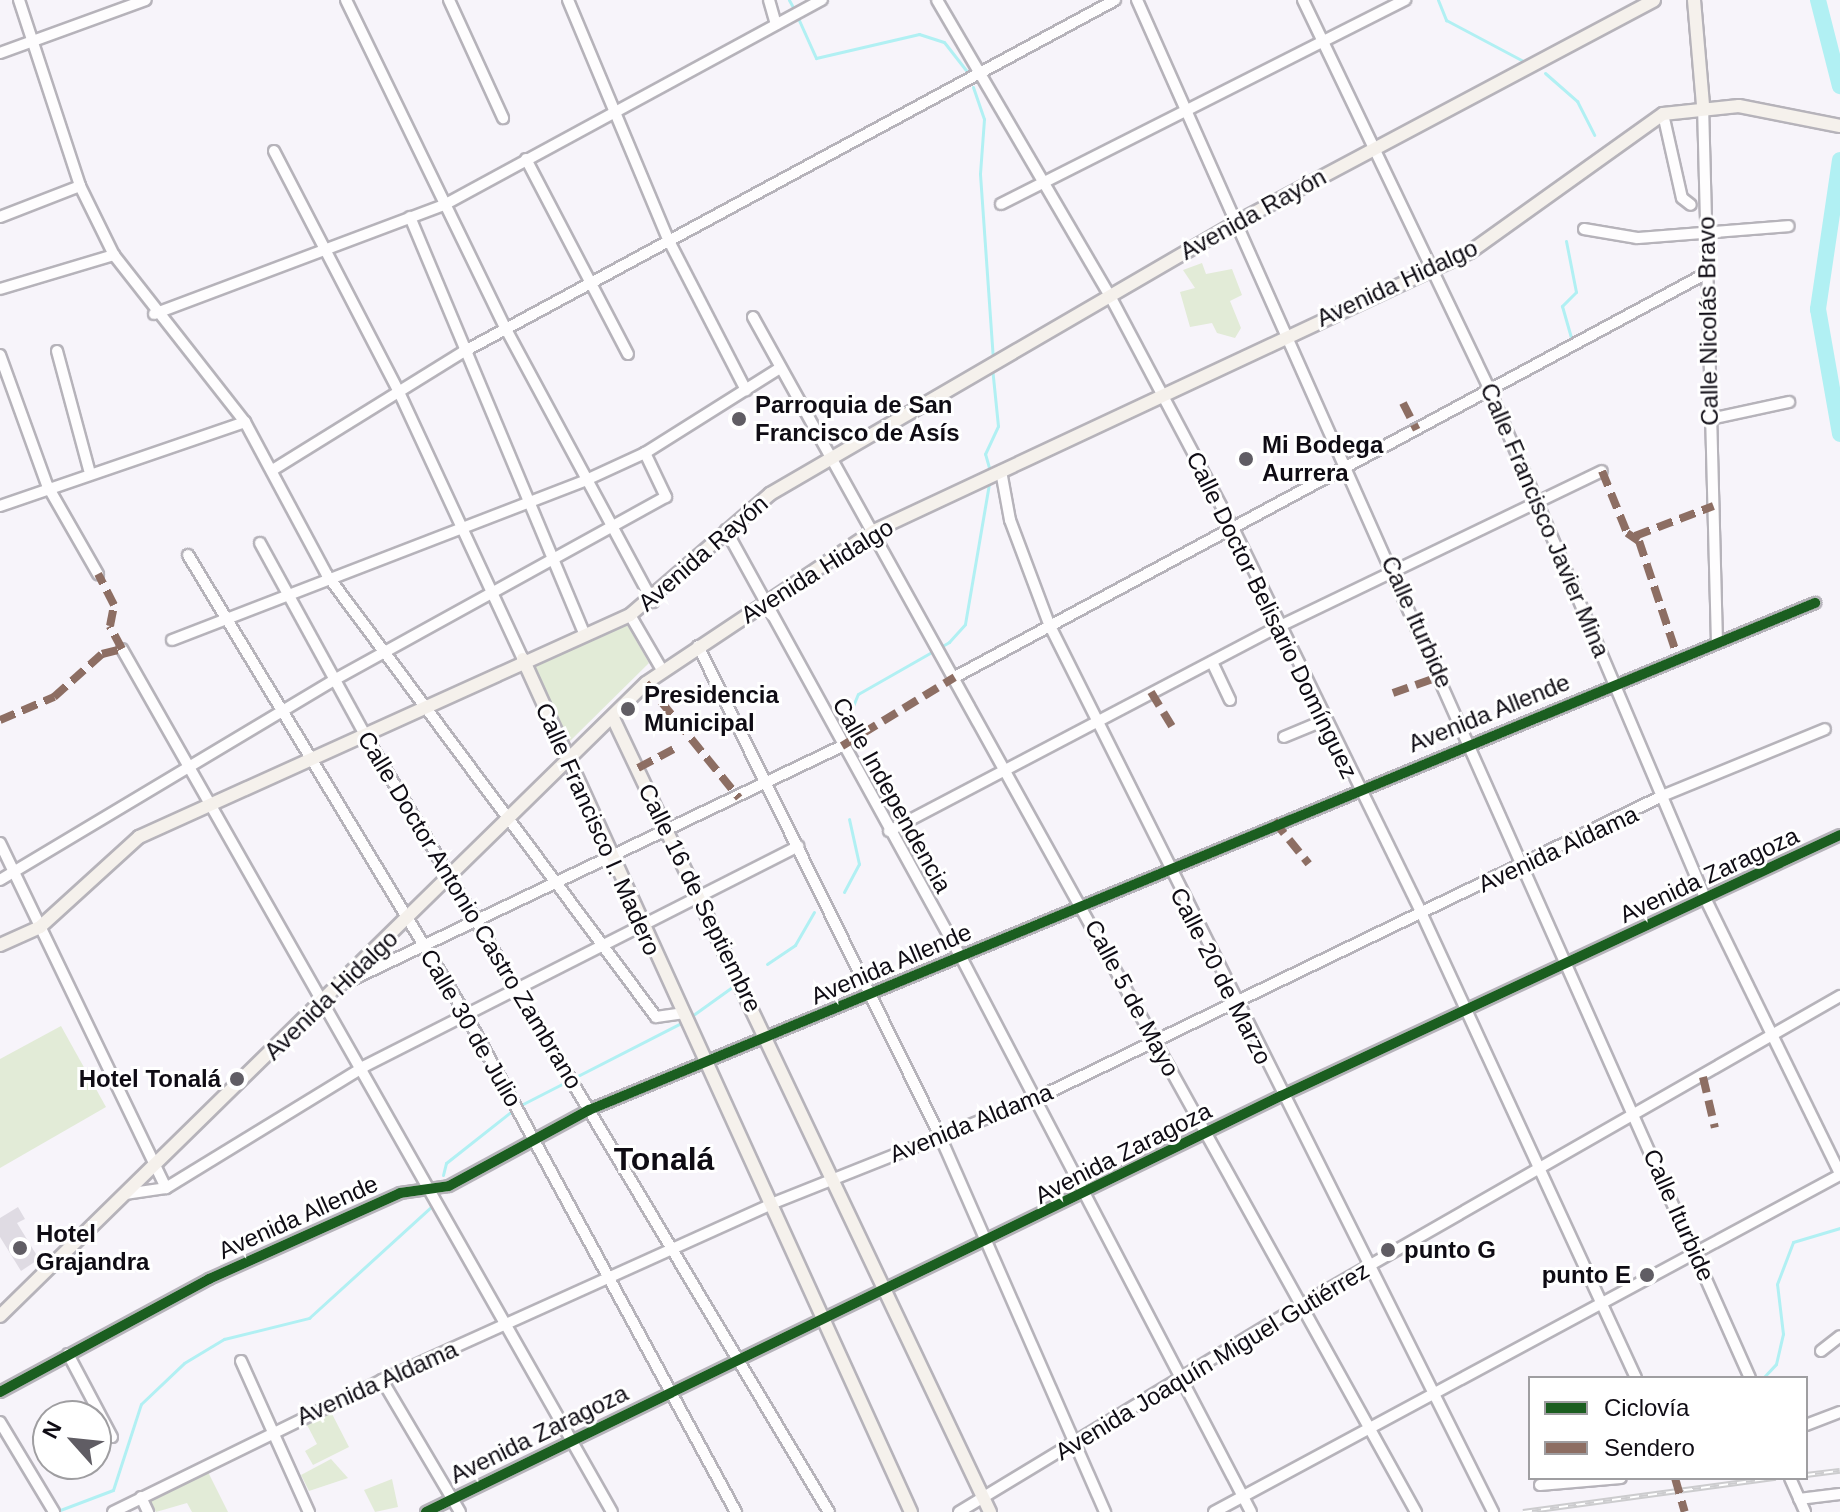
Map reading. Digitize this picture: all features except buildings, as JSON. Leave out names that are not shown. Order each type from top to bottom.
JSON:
[{"type":"main road","name":"Avenida Rayón","points":[[0,945],[40,927],[139,837],[653,602],[726,530],[770,494],[1239,221],[1654,0]]},
{"type":"main road","name":"Calle Nicolás Bravo","points":[[1694,0],[1703,105]]},
{"type":"main road","name":"Avenida Hidalgo","points":[[0,1316],[329,993],[514,818],[662,670],[874,531],[1162,393],[1433,269],[1510,225],[1663,114],[1703,105],[1810,120],[1840,129]]},
{"type":"main road","name":"Calle Francisco I. Madero","points":[[523,659],[566,765],[707,1062],[911,1512]]},
{"type":"main road","name":"Calle 16 de Septiembre","points":[[613,718],[835,1179],[990,1512]]},
{"type":"street","points":[[19,0],[30,46],[80,186],[114,255],[154,314],[245,422],[274,469],[327,575],[514,818],[658,1018],[684,1016]]},
{"type":"street","points":[[0,53],[30,46],[146,0]]},
{"type":"street","points":[[346,0],[507,331],[609,529],[653,602]]},
{"type":"street","points":[[449,0],[503,118]]},
{"type":"street","points":[[568,0],[669,241],[746,390]]},
{"type":"street","points":[[769,0],[781,22]]},
{"type":"street","points":[[154,314],[444,205],[614,109],[822,0]]},
{"type":"street","name":"Calle Doctor Belisario Domínguez","points":[[937,0],[1109,294],[1233,528],[1357,787],[1420,910],[1635,1376]]},
{"type":"street","points":[[274,469],[463,352],[507,331],[978,71],[1115,0]]},
{"type":"street","name":"Calle Iturbide","points":[[1137,0],[1239,221],[1749,1376]]},
{"type":"street","name":"Calle Francisco Javier Mina","points":[[1303,0],[1433,269],[1541,503],[1706,900],[1769,1036],[1840,1174]]},
{"type":"street","points":[[1001,204],[1185,108],[1405,0]]},
{"type":"street","name":"Calle Nicolás Bravo","points":[[1703,105],[1705,274],[1717,642]]},
{"type":"street","points":[[1663,114],[1682,198],[1691,205]]},
{"type":"street","name":"Calle Francisco I. Madero","points":[[274,151],[398,390],[523,659]]},
{"type":"street","points":[[526,159],[628,354]]},
{"type":"street","points":[[0,217],[80,186]]},
{"type":"street","points":[[410,217],[463,352],[584,632]]},
{"type":"street","points":[[1584,229],[1606,237],[1706,235],[1789,226]]},
{"type":"street","points":[[0,289],[114,255]]},
{"type":"street","points":[[955,677],[1705,274]]},
{"type":"street","name":"Calle 5 de Mayo","points":[[753,317],[1083,903],[1204,1135],[1304,1303],[1416,1512]]},
{"type":"street","points":[[57,351],[89,470]]},
{"type":"street","points":[[0,355],[2,369],[47,485],[98,574]]},
{"type":"street","points":[[172,640],[227,621],[327,575],[584,481],[645,453],[780,368]]},
{"type":"street","points":[[1710,419],[1789,402]]},
{"type":"street","points":[[0,506],[89,470],[245,422]]},
{"type":"street","points":[[0,880],[188,771],[334,680],[666,497],[645,453]]},
{"type":"street","name":"Calle 20 de Marzo","points":[[1000,471],[1010,520],[1049,624],[1233,1001],[1493,1512]]},
{"type":"street","points":[[889,831],[1280,626],[1602,471]]},
{"type":"street","name":"Calle Independencia","points":[[726,530],[763,603],[961,957],[1033,1100],[1183,1376],[1251,1512]]},
{"type":"street","name":"Calle Doctor Antonio Castro Zambrano","points":[[260,543],[284,596],[365,735],[829,1512]]},
{"type":"street","name":"Calle 30 de Julio","points":[[188,555],[280,713],[466,1015],[736,1512]]},
{"type":"street","name":"Avenida Allende","points":[[0,1392],[209,1279],[427,1187],[449,1186],[530,1132],[961,957],[1166,866],[1357,787],[1815,603]]},
{"type":"street","points":[[630,615],[662,670]]},
{"type":"street","points":[[698,646],[940,1136],[1105,1512]]},
{"type":"street","points":[[122,649],[206,804],[329,993],[427,1187],[612,1512]]},
{"type":"street","points":[[1212,662],[1230,700]]},
{"type":"street","points":[[1284,737],[1325,720]]},
{"type":"street","name":"Avenida Aldama","points":[[113,1512],[274,1430],[382,1380],[771,1204],[1033,1100],[1420,910],[1525,866],[1662,796],[1825,729]]},
{"type":"street","points":[[329,993],[476,918],[669,834],[842,746]]},
{"type":"street","name":"Avenida Zaragoza","points":[[426,1512],[1084,1196],[1281,1096],[1840,835]]},
{"type":"street","points":[[0,843],[166,1188]]},
{"type":"street","points":[[125,1194],[166,1188],[365,1066],[466,1015],[639,920],[798,846]]},
{"type":"street","name":"Avenida Joaquín Miguel Gutiérrez","points":[[959,1512],[1367,1266],[1635,1116],[1840,996]]},
{"type":"street","points":[[1214,1512],[1371,1423],[1602,1304],[1840,1174]]},
{"type":"street","points":[[1821,1351],[1840,1336]]},
{"type":"street","points":[[68,1354],[92,1400]]},
{"type":"street","points":[[241,1361],[309,1512]]},
{"type":"street","points":[[382,1380],[460,1512]]},
{"type":"street","points":[[1808,1424],[1840,1412]]},
{"type":"street","points":[[0,1422],[53,1511]]},
{"type":"street","points":[[1540,1485],[1598,1480]]},
{"type":"street","points":[[1791,1480],[1805,1512]]},
{"type":"street","points":[[1799,1499],[1840,1494]]},
{"type":"street","points":[[141,1497],[148,1512]]},
{"type":"green space","points":[[1202,263],[1206,274],[1232,269],[1242,295],[1230,301],[1241,328],[1235,338],[1217,333],[1212,323],[1190,327],[1180,292],[1195,288],[1183,270]]},
{"type":"green space","points":[[625,621],[649,663],[565,746],[532,660]]},
{"type":"green space","points":[[61,1026],[106,1107],[0,1168],[0,1059]]},
{"type":"green space","points":[[330,1410],[349,1447],[313,1465],[305,1451],[317,1444],[306,1423]]},
{"type":"green space","points":[[331,1459],[348,1478],[309,1491],[301,1475]]},
{"type":"green space","points":[[207,1470],[228,1512],[192,1512],[187,1503],[156,1512],[150,1500]]},
{"type":"green space","points":[[392,1479],[398,1507],[375,1512],[364,1490]]},
{"type":"waterway","points":[[789,0],[795,11]]},
{"type":"waterway","points":[[1438,0],[1446,20],[1525,62]]},
{"type":"waterway","points":[[1818,0],[1840,86]]},
{"type":"waterway","points":[[798,18],[816,58],[919,34],[944,42],[968,73]]},
{"type":"waterway","points":[[1545,73],[1577,101],[1594,135]]},
{"type":"waterway","points":[[973,87],[984,119],[980,174],[993,360]]},
{"type":"waterway","points":[[1840,160],[1818,309],[1840,434]]},
{"type":"waterway","points":[[1566,241],[1576,292],[1562,306],[1571,337]]},
{"type":"waterway","points":[[990,471],[985,454],[998,426],[992,367]]},
{"type":"waterway","points":[[851,711],[858,694],[949,642],[965,624],[989,483]]},
{"type":"waterway","points":[[844,892],[859,864],[849,819]]},
{"type":"waterway","points":[[767,964],[795,945],[814,912]]},
{"type":"waterway","points":[[689,1018],[735,985]]},
{"type":"waterway","points":[[519,1106],[683,1022]]},
{"type":"waterway","points":[[443,1175],[446,1163],[513,1110]]},
{"type":"waterway","points":[[55,1512],[113,1490],[141,1404],[184,1363],[224,1339],[309,1318],[431,1207]]},
{"type":"waterway","points":[[1765,1376],[1776,1364],[1783,1334],[1777,1284],[1793,1242],[1840,1228]]},
{"type":"railway","points":[[1808,1475],[1840,1471]]},
{"type":"railway","points":[[1523,1512],[1761,1480]]},
{"type":"marked path","points":[[1403,403],[1417,430]]},
{"type":"marked path","points":[[1602,471],[1627,533],[1639,541],[1678,658]]},
{"type":"marked path","points":[[1635,536],[1713,506]]},
{"type":"marked path","points":[[0,720],[54,697],[102,654],[122,649],[110,626],[114,605],[98,574]]},
{"type":"marked path","points":[[1393,693],[1441,676]]},
{"type":"marked path","points":[[842,746],[955,677]]},
{"type":"marked path","points":[[646,683],[739,798]]},
{"type":"marked path","points":[[1151,692],[1176,733]]},
{"type":"marked path","points":[[638,768],[673,749]]},
{"type":"marked path","points":[[1274,821],[1309,864]]},
{"type":"marked path","points":[[1703,1077],[1715,1128]]},
{"type":"marked path","points":[[1676,1480],[1685,1512]]},
{"type":"cycle path","points":[[0,1392],[209,1279],[400,1193],[449,1186],[589,1110],[1815,603]]},
{"type":"cycle path","points":[[426,1512],[1281,1096],[1840,835]]},
{"type":"place","name":"Parroquia de San Francisco de Asís","points":[[739,419]]},
{"type":"place","name":"Mi Bodega Aurrera","points":[[1246,459]]},
{"type":"place","name":"Presidencia Municipal","points":[[628,709]]},
{"type":"place","name":"Hotel Tonalá","points":[[237,1079]]},
{"type":"place","name":"Hotel Grajandra","points":[[20,1248]]},
{"type":"place","name":"punto G","points":[[1388,1250]]},
{"type":"place","name":"punto E","points":[[1647,1275]]},
{"type":"district","name":"Tonalá","points":[[664,1159]]}]
